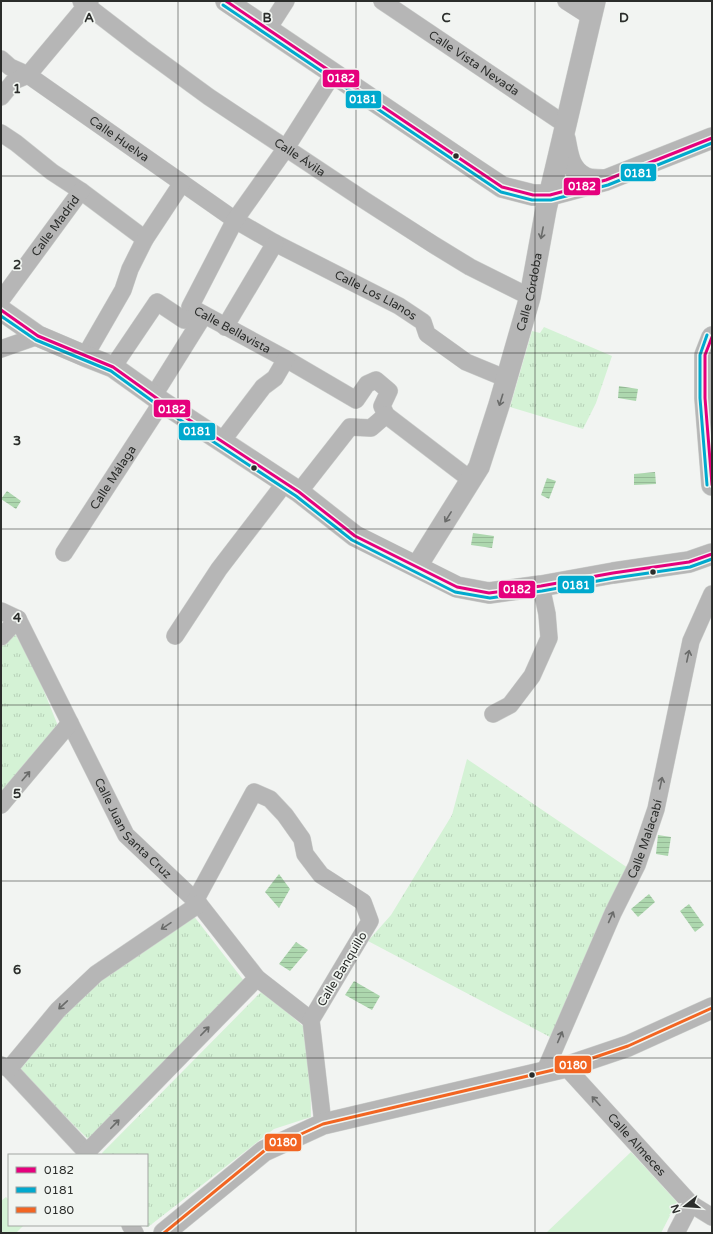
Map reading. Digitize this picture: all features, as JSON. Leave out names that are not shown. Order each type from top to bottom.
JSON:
[{"type":"street","points":[[226,1],[432,142],[502,187],[533,195],[550,195],[606,180],[712,138]]},
{"type":"street","points":[[268,29],[286,1]]},
{"type":"street","name":"Calle Vista Nevada","points":[[382,1],[565,130]]},
{"type":"street","points":[[566,1],[593,9]]},
{"type":"street","points":[[1,97],[14,81],[28,76],[86,2]]},
{"type":"street","name":"Calle Ávila","points":[[86,2],[142,48],[209,97],[434,245],[470,266],[530,297]]},
{"type":"street","name":"Calle Córdoba","points":[[417,566],[479,467],[507,379],[530,297],[546,209],[593,9]]},
{"type":"street","name":"Calle Huelva","points":[[1,59],[10,67],[28,76],[235,220]]},
{"type":"street","name":"Calle Bellavista","points":[[333,74],[286,148],[235,220],[190,307],[286,359],[356,400],[367,384],[376,380],[389,391],[382,406],[386,415]]},
{"type":"street","points":[[565,130],[568,159],[572,168],[585,178],[606,180]]},
{"type":"street","points":[[1,133],[52,172],[81,191],[146,239]]},
{"type":"street","points":[[85,356],[123,290],[130,269],[146,239],[182,183]]},
{"type":"street","name":"Calle Madrid","points":[[1,300],[81,191]]},
{"type":"street","name":"Calle Los Llanos","points":[[235,220],[275,243],[399,306],[423,322],[427,334],[466,362],[507,379]]},
{"type":"street","points":[[226,326],[275,243]]},
{"type":"street","points":[[113,367],[157,302],[184,320],[204,315]]},
{"type":"street","points":[[1,310],[38,336],[113,367],[158,399],[292,488],[356,536],[457,587],[489,593],[689,562],[712,554]]},
{"type":"street","name":"Calle Málaga","points":[[64,553],[158,399],[204,315]]},
{"type":"street","points":[[1,349],[38,336]]},
{"type":"street","points":[[712,337],[705,355],[705,398],[712,485]]},
{"type":"street","points":[[222,441],[263,387],[275,378],[286,359]]},
{"type":"street","points":[[175,636],[219,569],[292,488],[350,427],[371,428],[386,415],[471,480]]},
{"type":"street","points":[[493,714],[510,705],[532,676],[549,638],[547,614],[540,586]]},
{"type":"street","name":"Calle Malacabí","points":[[544,1073],[613,913],[637,865],[656,809],[691,641],[712,594]]},
{"type":"street","points":[[1,611],[18,619],[1,637]]},
{"type":"street","name":"Calle Juan Santa Cruz","points":[[18,619],[126,835],[197,903],[257,978],[311,1020]]},
{"type":"street","points":[[1,806],[70,723]]},
{"type":"street","name":"Calle Banquillo","points":[[197,903],[254,792],[270,799],[285,815],[302,839],[305,854],[321,875],[363,902],[370,921],[311,1020],[324,1124]]},
{"type":"street","points":[[197,903],[96,974],[58,1010],[5,1067],[88,1153],[257,978]]},
{"type":"street","points":[[164,1233],[264,1151],[324,1124],[566,1067],[628,1046],[712,1008]]},
{"type":"street","name":"Calle Almeces","points":[[566,1067],[691,1204],[712,1217]]},
{"type":"street","points":[[676,1233],[691,1204]]},
{"type":"green space","points":[[544,327],[612,356],[596,403],[583,429],[510,407],[532,331],[540,333]]},
{"type":"green space","points":[[14,632],[34,666],[58,726],[1,795],[1,648]]},
{"type":"green space","points":[[467,759],[628,868],[550,1037],[368,941],[391,915],[452,815]]},
{"type":"green space","points":[[193,915],[244,981],[89,1140],[19,1071],[72,1006],[105,974]]},
{"type":"green space","points":[[262,991],[303,1026],[310,1060],[311,1117],[274,1129],[148,1227],[146,1226],[148,1226],[148,1154],[102,1153]]},
{"type":"green space","points":[[631,1152],[677,1202],[661,1233],[546,1233]]},
{"type":"green space","points":[[6,1197],[8,1199],[8,1226],[23,1226],[16,1233],[1,1233],[1,1201]]},
{"type":"shaded area","points":[[619,386],[638,389],[636,401],[618,398]]},
{"type":"shaded area","points":[[655,472],[656,484],[634,485],[634,474]]},
{"type":"shaded area","points":[[547,478],[556,481],[549,499],[541,495]]},
{"type":"shaded area","points":[[7,491],[21,501],[16,509],[1,499]]},
{"type":"shaded area","points":[[473,533],[494,536],[492,548],[471,545]]},
{"type":"shaded area","points":[[658,835],[671,837],[668,856],[656,854]]},
{"type":"shaded area","points":[[279,874],[290,889],[279,908],[265,892]]},
{"type":"shaded area","points":[[649,894],[655,902],[638,917],[631,909]]},
{"type":"shaded area","points":[[689,904],[704,925],[695,932],[680,911]]},
{"type":"shaded area","points":[[296,942],[308,950],[290,971],[279,964]]},
{"type":"shaded area","points":[[354,981],[380,996],[372,1010],[345,995]]},
{"type":"transit line","name":"0182","points":[[226,1],[502,187],[533,195],[550,195],[606,180],[712,138]]},
{"type":"transit line","name":"0181","points":[[223,5],[501,192],[532,200],[551,200],[608,185],[712,143]]},
{"type":"transit line","name":"0182","points":[[1,310],[38,336],[113,367],[162,402],[299,492],[355,536],[457,587],[489,593],[689,562],[712,554]]},
{"type":"transit line","name":"0181","points":[[1,316],[36,340],[111,371],[159,406],[296,496],[352,540],[455,592],[490,598],[690,567],[712,559]]},
{"type":"transit line","name":"0181","points":[[707,335],[700,355],[700,398],[707,485]]},
{"type":"transit line","name":"0182","points":[[712,337],[705,355],[705,398],[712,485]]},
{"type":"transit line","name":"0180","points":[[164,1233],[264,1151],[323,1124],[566,1067],[628,1046],[712,1008]]}]
